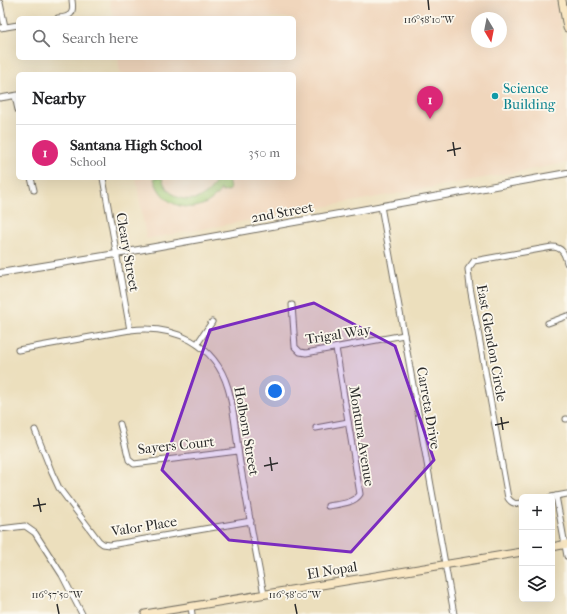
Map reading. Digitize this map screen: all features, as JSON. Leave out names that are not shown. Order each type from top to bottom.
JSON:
[{"type":"main road","points":[[562,0],[567,28]]},
{"type":"main road","points":[[555,546],[566,544]]},
{"type":"main road","name":"El Nopal","points":[[145,614],[192,611],[264,594],[519,552]]},
{"type":"street","points":[[69,16],[73,9],[72,0]]},
{"type":"street","points":[[0,3],[3,27],[16,25]]},
{"type":"street","points":[[0,98],[16,95]]},
{"type":"street","name":"2nd Street","points":[[0,272],[116,254],[567,173]]},
{"type":"street","points":[[32,180],[34,190]]},
{"type":"street","name":"Cleary Street","points":[[103,180],[130,330]]},
{"type":"street","name":"Carreta Drive","points":[[381,206],[454,614]]},
{"type":"street","name":"East Glendon Circle","points":[[519,503],[515,504],[508,498],[468,272],[469,266],[474,261],[555,247],[563,252],[567,263]]},
{"type":"street","name":"Trigal Way","points":[[292,305],[296,347],[300,352],[306,353],[404,335]]},
{"type":"street","points":[[548,323],[567,316]]},
{"type":"street","points":[[197,344],[212,322]]},
{"type":"street","name":"Holborn Street","points":[[18,350],[149,328],[166,330],[197,344],[216,363],[228,386],[238,451],[264,594]]},
{"type":"street","name":"Montura Avenue","points":[[328,506],[352,501],[358,498],[360,494],[336,348]]},
{"type":"street","points":[[316,428],[348,422]]},
{"type":"street","name":"Sayers Court","points":[[120,424],[129,460],[134,464],[238,451]]},
{"type":"street","name":"Valor Place","points":[[35,430],[59,488],[99,541],[103,544],[110,545],[251,521]]},
{"type":"street","points":[[555,496],[567,494]]},
{"type":"street","points":[[555,500],[566,544],[567,556]]},
{"type":"street","points":[[0,530],[25,526],[35,533],[62,575],[82,614]]},
{"type":"highlighted area","points":[[314,303],[395,346],[434,460],[351,552],[229,540],[162,470],[210,330]]},
{"type":"shaded area","points":[[109,0],[556,0],[567,64],[567,163],[146,239],[136,180],[296,180],[296,72],[120,72],[118,60],[296,60],[296,16],[113,16]]},
{"type":"green space","points":[[155,180],[163,180],[166,187],[173,194],[181,198],[198,198],[206,194],[213,187],[216,180],[228,180],[230,190],[222,192],[221,189],[213,198],[204,204],[194,207],[184,207],[174,204],[165,198],[158,189]]},
{"type":"place","name":"Science Building","points":[[495,96]]},
{"type":"place","name":"Santana High School","points":[[430,119]]}]
